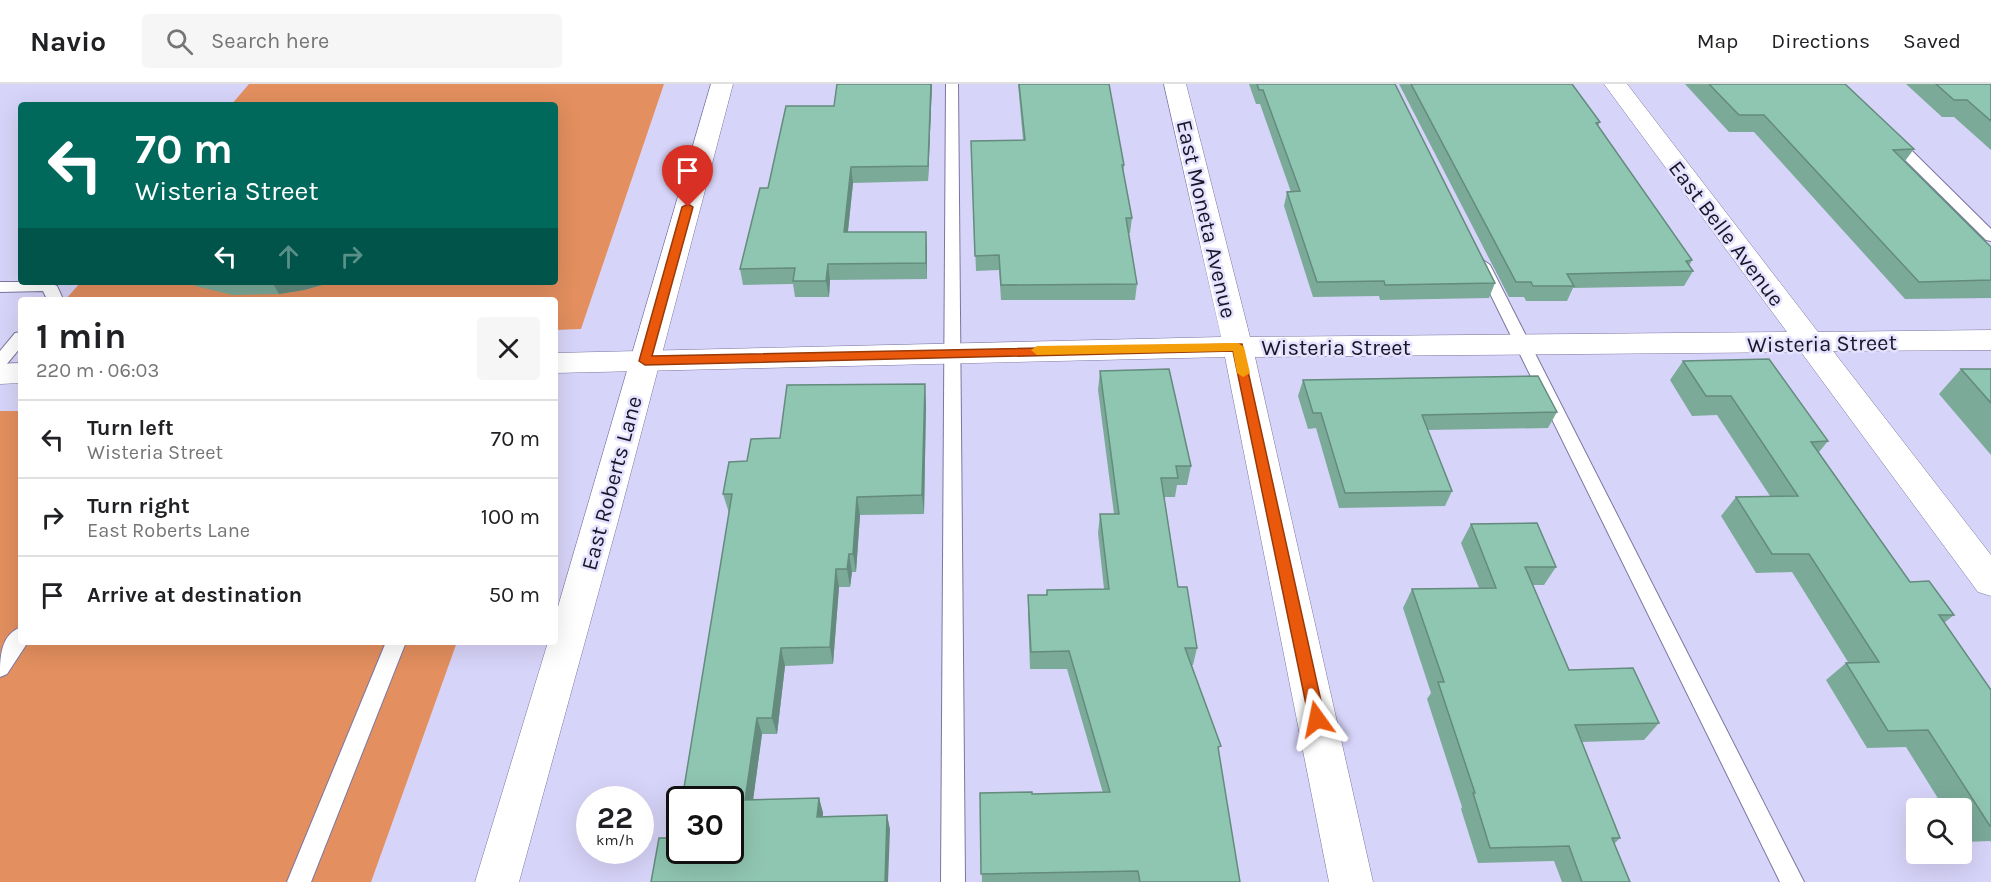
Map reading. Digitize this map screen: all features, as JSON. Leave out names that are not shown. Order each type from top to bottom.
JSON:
[{"type":"street","name":"East Roberts Lane","points":[[498,882],[563,630],[645,361],[722,84]]},
{"type":"street","name":"East Moneta Avenue","points":[[1175,84],[1238,347],[1351,882]]},
{"type":"street","name":"East Belle Avenue","points":[[1616,84],[1991,582]]},
{"type":"street","name":"Wisteria Street","points":[[558,363],[1238,347],[1811,344],[1991,340]]},
{"type":"street","points":[[0,374],[18,373]]},
{"type":"lane","points":[[952,84],[953,882]]},
{"type":"lane","points":[[1885,132],[1991,237]]},
{"type":"lane","points":[[1476,251],[1792,882]]},
{"type":"lane","points":[[0,287],[50,294],[63,285]]},
{"type":"lane","points":[[0,361],[18,340]]},
{"type":"lane","points":[[0,668],[18,641]]},
{"type":"lane","points":[[299,882],[395,645]]},
{"type":"shaded area","points":[[249,84],[664,84],[581,329],[558,330],[558,297],[68,297],[78,285],[558,285],[558,102],[234,102]]},
{"type":"shaded area","points":[[0,411],[18,411],[18,645],[456,645],[371,882],[0,882]]},
{"type":"building","points":[[837,84],[931,84],[928,166],[851,167],[844,232],[926,232],[926,263],[828,264],[826,281],[793,281],[795,268],[740,269],[760,188],[768,188],[786,106],[834,106]]},
{"type":"building","points":[[1019,84],[1109,84],[1132,218],[1126,218],[1137,284],[1001,285],[999,255],[975,256],[971,141],[1025,140]]},
{"type":"building","points":[[1257,84],[1395,84],[1495,283],[1385,285],[1384,281],[1317,282],[1287,192],[1300,191],[1263,90],[1259,90]]},
{"type":"building","points":[[1411,84],[1572,84],[1600,122],[1596,123],[1692,260],[1686,261],[1693,271],[1567,274],[1574,286],[1533,286],[1531,282],[1516,282]]},
{"type":"building","points":[[1709,84],[1845,84],[1914,149],[1893,150],[1991,247],[1991,280],[1919,282],[1764,115],[1739,115]]},
{"type":"building","points":[[1936,84],[1991,84],[1991,121],[1967,100],[1954,100]]},
{"type":"building","points":[[1769,359],[1828,441],[1811,442],[1910,582],[1929,581],[1954,615],[1939,615],[1991,690],[1991,826],[1928,730],[1888,731],[1846,663],[1879,662],[1809,554],[1772,554],[1736,497],[1798,496],[1731,396],[1706,396],[1683,361]]},
{"type":"building","points":[[1169,369],[1191,466],[1176,466],[1178,478],[1161,478],[1178,587],[1187,587],[1197,648],[1185,648],[1221,746],[1218,747],[1240,882],[1140,882],[1138,871],[981,874],[980,793],[1110,792],[1069,651],[1031,652],[1028,595],[1047,595],[1047,590],[1109,589],[1100,514],[1119,514],[1100,371]]},
{"type":"building","points":[[1961,369],[1991,369],[1991,403]]},
{"type":"building","points":[[1538,376],[1557,412],[1422,415],[1452,491],[1345,493],[1321,413],[1313,413],[1303,380]]},
{"type":"building","points":[[925,384],[922,495],[857,497],[853,554],[849,554],[847,569],[836,569],[830,647],[781,648],[772,718],[757,718],[745,800],[819,798],[817,817],[887,815],[885,882],[651,882],[659,838],[666,838],[666,864],[744,864],[744,786],[684,786],[732,494],[723,494],[729,462],[747,461],[751,439],[780,438],[787,385]]},
{"type":"building","points":[[1537,523],[1556,567],[1525,567],[1569,670],[1633,668],[1659,723],[1575,725],[1620,838],[1612,838],[1630,882],[1582,882],[1569,846],[1490,848],[1473,793],[1475,793],[1438,682],[1444,682],[1412,589],[1496,588],[1471,524]]},
{"type":"slow traffic","points":[[1037,350],[1238,347],[1243,373]]},
{"type":"route","points":[[688,207],[645,361],[1238,347],[1317,719]]}]
